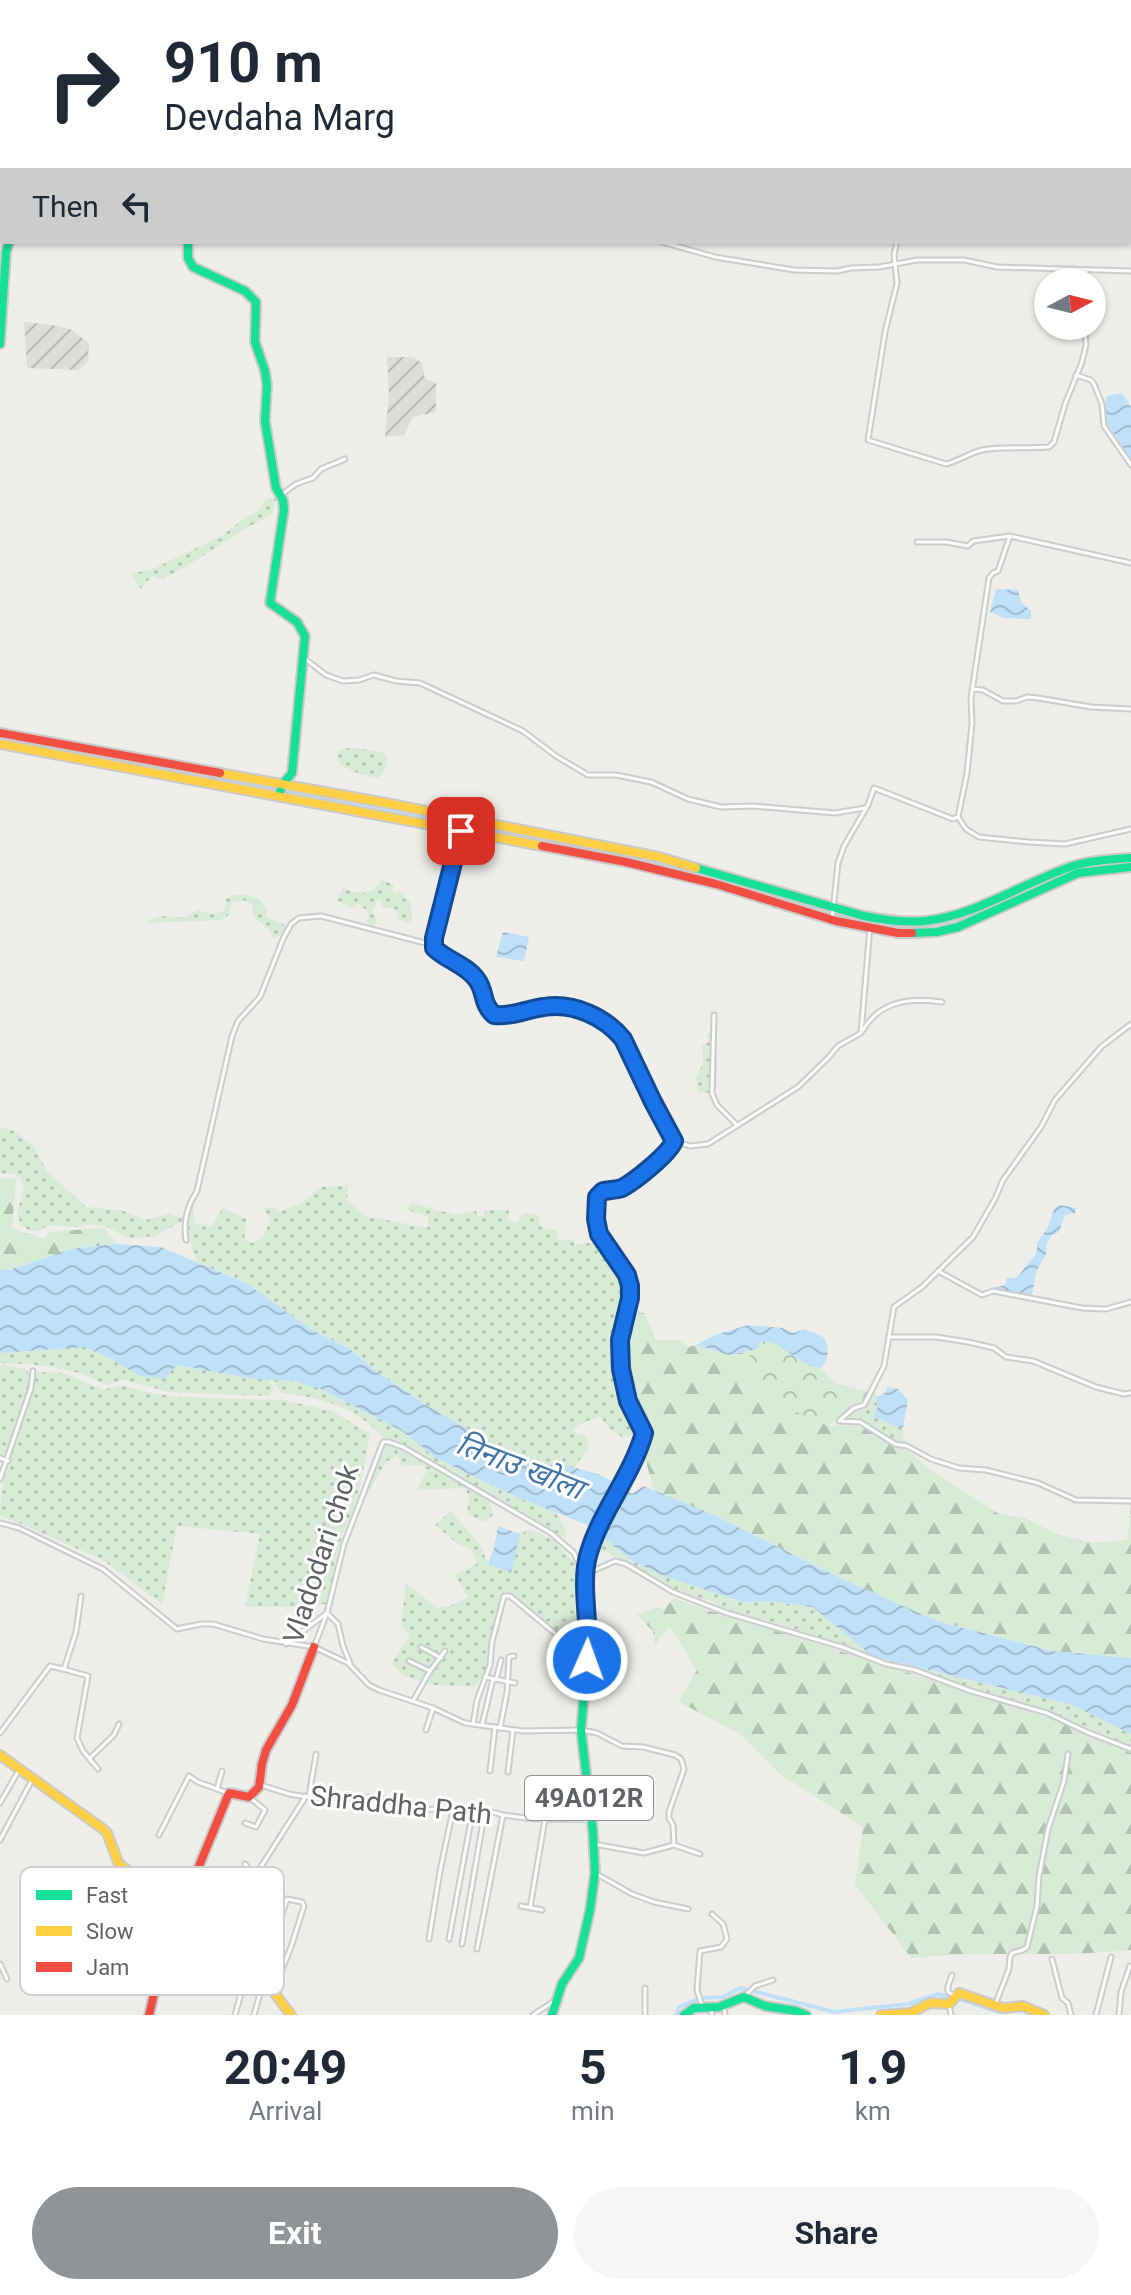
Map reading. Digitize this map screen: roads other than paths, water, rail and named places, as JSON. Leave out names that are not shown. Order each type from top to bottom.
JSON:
[{"type":"main road","points":[[0,344],[8,244]]},
{"type":"main road","points":[[188,244],[188,258],[193,267],[245,291],[256,302],[255,342],[267,385],[265,421],[276,488],[284,510],[270,603],[297,622],[305,636],[292,773],[282,785],[279,795]]},
{"type":"main road","points":[[0,733],[659,857],[881,919],[905,922],[928,921],[971,910],[1081,862],[1109,857],[1131,858]]},
{"type":"main road","points":[[0,744],[642,865],[832,920],[898,933],[947,930],[1078,873],[1131,867]]},
{"type":"main road","points":[[463,818],[433,945],[474,977],[480,986],[483,1001],[494,1015],[519,1014],[543,1007],[569,1008],[596,1017],[616,1031],[623,1039],[674,1141]]},
{"type":"main road","name":"49A012R","points":[[552,2015],[562,1984],[579,1958],[595,1873],[581,1730],[589,1646],[587,1558],[644,1433],[628,1401],[621,1369],[620,1340],[630,1286],[627,1275],[599,1234],[597,1197],[603,1191],[626,1185],[664,1155],[674,1141]]},
{"type":"main road","name":"Vladodari chok","points":[[261,1785],[261,1766],[266,1751],[291,1706],[314,1647]]},
{"type":"main road","points":[[0,1755],[103,1829],[118,1862],[124,1867]]},
{"type":"main road","points":[[198,1867],[229,1793],[249,1797],[261,1785]]},
{"type":"main road","points":[[881,2015],[912,2014],[927,2002],[952,2000],[959,1993],[1003,2008],[1023,2006],[1044,2015]]},
{"type":"main road","points":[[149,2015],[154,1995]]},
{"type":"main road","points":[[277,1995],[291,2015]]},
{"type":"main road","points":[[684,2015],[687,2011],[725,2011],[744,1997],[765,2006],[806,2015]]},
{"type":"street","points":[[669,244],[774,269],[837,271],[917,260],[964,260],[997,267],[1034,269]]},
{"type":"street","points":[[896,244],[894,254],[897,283],[885,332],[868,440],[946,464],[980,450],[1049,447],[1054,442],[1086,340]]},
{"type":"street","points":[[1106,271],[1131,271]]},
{"type":"street","points":[[1076,375],[1094,384],[1102,404],[1104,426],[1131,465]]},
{"type":"street","points":[[281,495],[296,484],[313,478],[321,469],[345,459]]},
{"type":"street","points":[[1010,536],[998,571],[989,578],[970,707],[972,724],[967,773],[958,817],[966,829],[979,837],[1029,842],[1065,844],[1131,829]]},
{"type":"street","points":[[917,542],[968,546],[973,541],[1010,536],[1131,563]]},
{"type":"street","points":[[304,658],[326,675],[343,681],[374,675],[420,683],[523,731],[588,775],[616,775],[651,782],[688,799],[721,807],[753,806],[835,813],[865,808]]},
{"type":"street","points":[[973,689],[983,690],[1003,701],[1027,697],[1091,707],[1131,709]]},
{"type":"street","points":[[832,920],[838,863],[874,788],[953,819],[958,817]]},
{"type":"street","points":[[186,1240],[184,1228],[190,1201],[197,1191],[232,1036],[238,1021],[260,997],[291,924],[299,918],[321,916],[433,945]]},
{"type":"street","points":[[861,1033],[870,927]]},
{"type":"street","points":[[674,1141],[702,1146],[720,1137],[798,1087],[838,1046],[861,1033],[874,1014],[901,1001],[925,999],[942,1002]]},
{"type":"street","points":[[714,1015],[712,1093],[717,1105],[737,1125]]},
{"type":"street","points":[[1131,1024],[1101,1047],[1055,1100],[1041,1127],[1003,1180],[973,1237],[922,1287],[894,1307],[884,1366],[864,1405],[854,1408],[839,1421],[860,1422],[895,1444],[959,1468],[986,1470],[1038,1483],[1076,1500],[1131,1501]]},
{"type":"street","points":[[938,1271],[982,1295],[993,1291],[1082,1308],[1106,1309],[1131,1302]]},
{"type":"street","points":[[889,1337],[936,1337],[994,1348],[1006,1357],[1033,1361],[1096,1387],[1131,1393]]},
{"type":"street","points":[[0,1479],[31,1388],[33,1371]]},
{"type":"street","name":"Vladodari chok","points":[[314,1647],[327,1613],[344,1544],[383,1442],[403,1447],[551,1533],[574,1553],[586,1574]]},
{"type":"street","points":[[0,1458],[8,1461]]},
{"type":"street","points":[[0,1523],[19,1528],[103,1569],[177,1629],[206,1623],[286,1644],[314,1647],[338,1657],[369,1685],[465,1723],[545,1732],[581,1730],[597,1733],[622,1746],[643,1747],[675,1755],[681,1759],[684,1769],[669,1816],[673,1825],[674,1845]]},
{"type":"street","points":[[586,1574],[615,1561],[626,1564],[673,1592],[727,1613],[1047,1713],[1131,1749]]},
{"type":"street","points":[[63,1669],[76,1632],[81,1596]]},
{"type":"street","points":[[473,1724],[477,1700],[490,1665],[492,1642],[504,1596],[510,1596],[587,1660]]},
{"type":"street","points":[[286,1644],[327,1613],[338,1624],[352,1667]]},
{"type":"street","points":[[421,1647],[441,1658]]},
{"type":"street","points":[[413,1701],[445,1651]]},
{"type":"street","points":[[490,1771],[508,1683],[509,1657],[514,1656]]},
{"type":"street","points":[[482,1725],[501,1660]]},
{"type":"street","points":[[409,1661],[430,1671]]},
{"type":"street","points":[[0,1733],[50,1666],[88,1676],[77,1738],[98,1769]]},
{"type":"street","points":[[485,1677],[515,1683]]},
{"type":"street","points":[[426,1730],[433,1708]]},
{"type":"street","points":[[90,1758],[114,1735],[119,1724]]},
{"type":"street","points":[[508,1772],[513,1730]]},
{"type":"street","points":[[261,1867],[307,1796],[316,1754]]},
{"type":"street","points":[[995,2005],[1012,1953],[1027,1947],[1037,1906],[1048,1829],[1064,1781],[1068,1754]]},
{"type":"street","points":[[0,1803],[19,1770]]},
{"type":"street","points":[[217,1789],[222,1771]]},
{"type":"street","points":[[159,1835],[189,1776],[229,1793]]},
{"type":"street","points":[[0,1840],[32,1780]]},
{"type":"street","name":"Shraddha Path","points":[[261,1785],[307,1796],[378,1797],[411,1809],[485,1810],[545,1819],[591,1820]]},
{"type":"street","points":[[245,1823],[256,1827],[264,1808],[249,1797]]},
{"type":"street","points":[[429,1939],[453,1810]]},
{"type":"street","points":[[449,1939],[473,1810]]},
{"type":"street","points":[[462,1944],[485,1810]]},
{"type":"street","points":[[477,1949],[503,1815]]},
{"type":"street","points":[[530,1908],[545,1819]]},
{"type":"street","points":[[594,1844],[644,1853],[674,1845],[700,1854]]},
{"type":"street","points":[[595,1873],[632,1894],[688,1909]]},
{"type":"street","points":[[284,1908],[287,1899],[304,1904],[284,1965]]},
{"type":"street","points":[[521,1906],[542,1910]]},
{"type":"street","points":[[708,2009],[697,1990],[700,1951],[721,1947],[727,1939],[723,1924],[712,1914]]},
{"type":"street","points":[[1096,2015],[1111,1957]]},
{"type":"street","points":[[1052,1959],[1062,1998],[1068,2003],[1071,2015]]},
{"type":"street","points":[[0,1964],[7,1979]]},
{"type":"street","points":[[1119,2015],[1121,1992],[1130,1966]]},
{"type":"street","points":[[951,2015],[952,2000],[948,1986],[952,1975]]},
{"type":"street","points":[[744,1997],[755,1986],[773,1980]]},
{"type":"street","points":[[645,1988],[645,2015]]},
{"type":"street","points":[[235,2015],[241,1995]]},
{"type":"street","points":[[254,2015],[260,1995]]},
{"type":"street","points":[[533,2015],[558,2000]]},
{"type":"water","points":[[1122,393],[1131,407],[1131,460],[1107,425],[1105,416],[1107,396]]},
{"type":"water","points":[[996,589],[1018,590],[1021,602],[1031,611],[1031,619],[1004,618],[990,612]]},
{"type":"water","points":[[503,932],[529,937],[524,961],[496,957]]},
{"type":"water","points":[[1055,1207],[1076,1208],[1075,1213],[1065,1215],[1059,1232],[1052,1235],[1047,1243],[1046,1254],[1036,1272],[1032,1295],[991,1289],[1005,1285],[1007,1278],[1016,1278],[1022,1272],[1036,1254],[1038,1241],[1047,1229]]},
{"type":"water","name":"तिनाउ खोला","points":[[117,1244],[161,1247],[248,1284],[312,1330],[348,1348],[434,1410],[500,1447],[542,1463],[569,1466],[601,1475],[632,1494],[643,1486],[714,1515],[838,1577],[937,1621],[1052,1651],[1131,1658],[1131,1734],[1072,1705],[872,1656],[813,1607],[769,1601],[742,1602],[664,1576],[629,1559],[601,1535],[603,1527],[597,1524],[595,1528],[519,1498],[436,1458],[402,1431],[321,1389],[295,1381],[255,1379],[177,1365],[164,1379],[138,1375],[85,1347],[0,1353],[0,1270],[9,1270],[71,1249]]},
{"type":"water","points":[[748,1325],[782,1328],[794,1333],[804,1329],[823,1337],[828,1348],[826,1361],[821,1368],[810,1365],[770,1342],[760,1342],[757,1349],[729,1355],[696,1345],[715,1335]]},
{"type":"water","points":[[888,1387],[898,1389],[908,1400],[903,1427],[873,1416],[878,1406],[876,1397],[885,1393]]},
{"type":"water","points":[[498,1526],[520,1534],[511,1573],[488,1564]]},
{"type":"waterway","points":[[0,738],[277,790]]},
{"type":"waterway","points":[[283,791],[458,824]]},
{"type":"waterway","points":[[465,825],[640,859],[831,912]]},
{"type":"waterway","points":[[1073,869],[1107,862],[1131,862]]},
{"type":"waterway","points":[[836,914],[890,926],[945,922],[981,910],[1048,878]]},
{"type":"waterway","points":[[676,2015],[679,2007],[700,1998],[722,1997],[741,1988],[834,2012],[908,2004],[938,1994],[951,1997]]},
{"type":"waterway","points":[[957,1998],[999,2012],[1023,2010],[1032,2015]]}]
